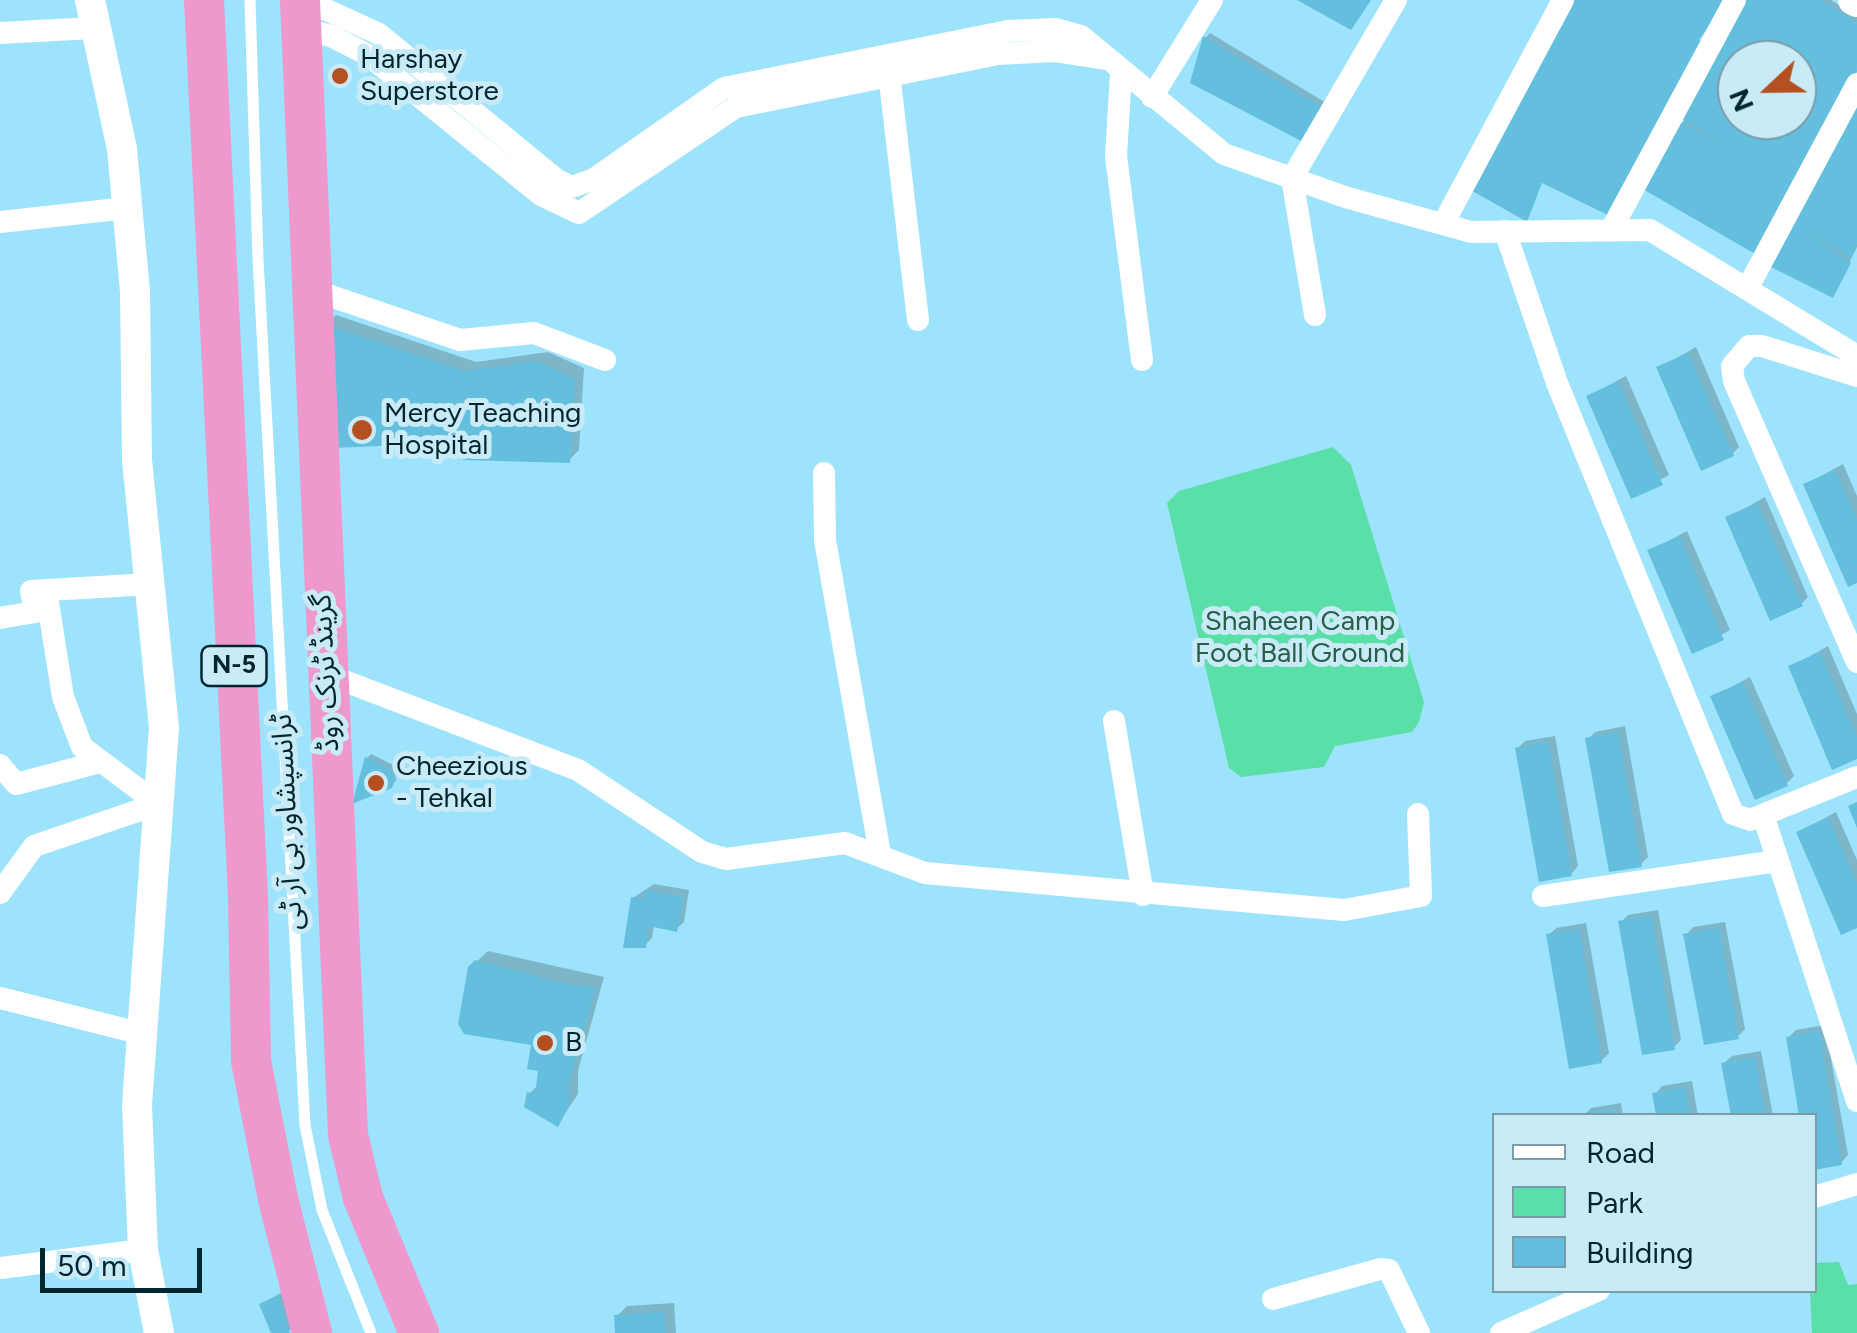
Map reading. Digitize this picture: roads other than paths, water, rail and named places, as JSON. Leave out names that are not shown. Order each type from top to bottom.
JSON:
[{"type":"highway","name":"N-5","points":[[204,0],[248,897],[251,1061],[278,1199],[312,1333]]},
{"type":"highway","name":"گرینڈ ٹرنک روڈ","points":[[302,9],[310,288],[348,1135],[363,1198],[419,1333]]},
{"type":"street","points":[[1152,97],[1212,0]]},
{"type":"street","points":[[1315,315],[1292,178],[1396,0]]},
{"type":"street","points":[[1443,224],[1563,0]]},
{"type":"street","points":[[1611,230],[1735,0]]},
{"type":"street","points":[[302,9],[368,55],[541,195],[579,212],[736,107],[1032,29],[1081,36],[1224,154],[1471,232],[1650,230],[1857,356]]},
{"type":"street","points":[[0,33],[91,14],[122,149],[134,292],[137,460],[164,728],[137,1105],[142,1250],[160,1333]]},
{"type":"street","points":[[888,66],[918,320]]},
{"type":"street","points":[[1116,66],[1116,156],[1142,360]]},
{"type":"street","points":[[1747,289],[1857,84]]},
{"type":"street","points":[[0,222],[127,208]]},
{"type":"street","points":[[1505,232],[1557,383],[1733,814],[1750,820],[1857,777]]},
{"type":"street","points":[[310,288],[460,340],[534,334],[605,360]]},
{"type":"street","points":[[1857,376],[1762,346],[1749,346],[1732,366],[1734,381],[1857,662]]},
{"type":"street","points":[[824,473],[825,540],[880,854]]},
{"type":"street","points":[[0,618],[34,612],[31,591],[150,584]]},
{"type":"street","points":[[46,590],[63,697],[82,747],[158,804]]},
{"type":"street","points":[[1834,610],[1857,600]]},
{"type":"street","points":[[326,674],[578,770],[702,852],[744,860],[844,844],[926,872],[1142,895],[1344,910],[1414,899],[1423,890],[1418,814]]},
{"type":"street","points":[[1114,721],[1142,895]]},
{"type":"street","points":[[0,765],[16,784],[100,762]]},
{"type":"street","points":[[0,894],[34,846],[158,804]]},
{"type":"street","points":[[1763,815],[1857,1101]]},
{"type":"street","points":[[1543,896],[1777,861]]},
{"type":"street","points":[[0,998],[142,1034]]},
{"type":"street","points":[[1817,1196],[1852,1182]]},
{"type":"street","points":[[0,1268],[142,1250]]},
{"type":"street","points":[[1273,1299],[1380,1268],[1389,1270],[1419,1333]]},
{"type":"street","points":[[1501,1333],[1592,1293]]},
{"type":"lane","name":"ٹرانسپشاور بی آر ٹی","points":[[250,0],[258,260],[305,1124],[322,1210],[371,1333]]},
{"type":"place","name":"Harshay Superstore","points":[[340,76]]},
{"type":"place","name":"Mercy Teaching Hospital","points":[[362,430]]},
{"type":"place","name":"Cheezious - Tehkal","points":[[376,783]]},
{"type":"place","name":"B","points":[[545,1043]]},
{"type":"park label","name":"Shaheen Camp Foot Ball Ground","points":[[1300,638]]}]
